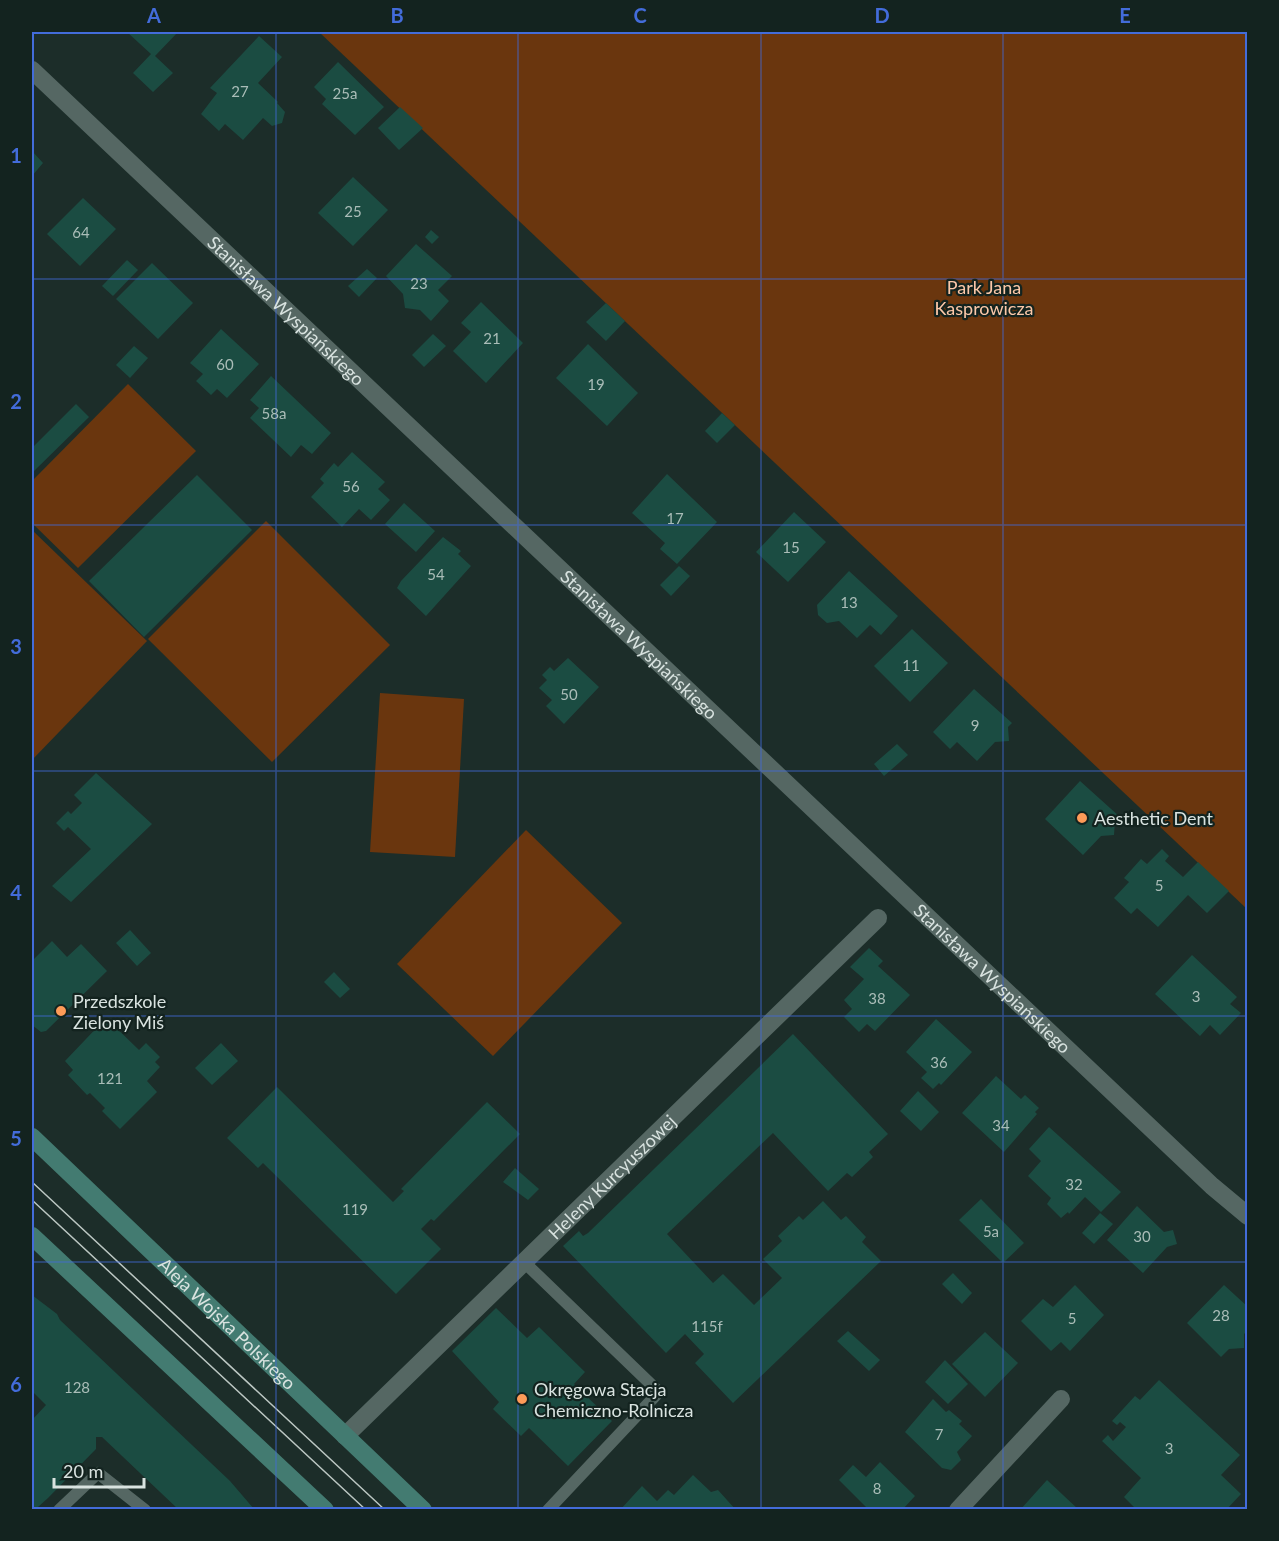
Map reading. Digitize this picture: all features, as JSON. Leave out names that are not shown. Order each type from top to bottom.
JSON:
[{"type":"main road","name":"Aleja Wojska Polskiego","points":[[32,1137],[423,1509]]},
{"type":"main road","points":[[32,1236],[325,1509]]},
{"type":"street","name":"Stanisława Wyspiańskiego","points":[[32,70],[1247,1215]]},
{"type":"street","name":"Heleny Kurcyuszowej","points":[[345,1436],[878,918]]},
{"type":"street","points":[[958,1509],[1061,1399]]},
{"type":"lane","points":[[524,1262],[659,1392],[548,1509]]},
{"type":"lane","points":[[59,1509],[98,1473],[145,1509]]},
{"type":"green space","name":"Park Jana Kasprowicza","points":[[319,32],[1247,32],[1247,909]]},
{"type":"green space","points":[[128,384],[196,451],[78,568],[32,523],[32,481]]},
{"type":"green space","points":[[266,521],[390,645],[272,762],[148,639]]},
{"type":"green space","points":[[32,530],[147,641],[32,760]]},
{"type":"green space","points":[[380,693],[464,699],[455,857],[370,852]]},
{"type":"green space","points":[[526,830],[622,923],[493,1056],[397,964]]},
{"type":"building","points":[[127,32],[178,32],[155,56],[173,73],[153,92],[133,73],[151,54]]},
{"type":"building","points":[[259,36],[282,57],[258,83],[285,112],[282,123],[272,126],[263,118],[243,140],[225,124],[219,131],[201,114],[217,93],[210,88]]},
{"type":"building","points":[[338,62],[384,107],[355,135],[322,104],[326,99],[314,87]]},
{"type":"building","points":[[400,107],[423,128],[399,150],[378,128]]},
{"type":"building","points":[[32,151],[43,163],[32,176]]},
{"type":"building","points":[[353,177],[388,210],[353,246],[318,213]]},
{"type":"building","points":[[83,198],[116,229],[80,266],[47,234]]},
{"type":"building","points":[[431,230],[439,237],[432,244],[425,237]]},
{"type":"building","points":[[416,244],[452,276],[438,290],[449,301],[431,321],[420,310],[405,308],[403,294],[386,276]]},
{"type":"building","points":[[127,260],[138,270],[113,296],[102,286]]},
{"type":"building","points":[[152,263],[193,303],[158,339],[116,299]]},
{"type":"building","points":[[367,269],[377,278],[359,297],[348,286]]},
{"type":"building","points":[[481,302],[523,343],[486,383],[453,351],[471,332],[461,323]]},
{"type":"building","points":[[606,303],[625,321],[606,341],[586,322]]},
{"type":"building","points":[[221,329],[259,364],[227,398],[217,389],[211,395],[196,381],[203,374],[190,363]]},
{"type":"building","points":[[433,334],[446,346],[424,367],[412,355]]},
{"type":"building","points":[[588,344],[638,393],[607,426],[556,378]]},
{"type":"building","points":[[134,346],[148,358],[130,378],[116,365]]},
{"type":"building","points":[[271,376],[331,433],[312,454],[301,445],[291,457],[250,418],[259,408],[250,400]]},
{"type":"building","points":[[76,404],[89,417],[32,473],[32,448]]},
{"type":"building","points":[[722,413],[735,425],[717,443],[705,431]]},
{"type":"building","points":[[352,452],[385,482],[378,489],[390,500],[371,520],[359,509],[342,527],[311,497],[324,483],[320,479],[334,463],[338,467]]},
{"type":"building","points":[[667,474],[717,522],[677,564],[660,549],[665,543],[632,513]]},
{"type":"building","points":[[197,475],[252,530],[144,637],[89,581]]},
{"type":"building","points":[[404,503],[435,531],[416,552],[385,524]]},
{"type":"building","points":[[794,512],[826,542],[788,582],[756,552]]},
{"type":"building","points":[[443,537],[461,551],[458,554],[471,566],[426,616],[397,588]]},
{"type":"building","points":[[679,566],[690,576],[671,596],[660,585]]},
{"type":"building","points":[[849,571],[898,616],[881,635],[870,625],[857,638],[839,621],[827,623],[818,615],[817,605]]},
{"type":"building","points":[[912,629],[948,663],[910,702],[874,666]]},
{"type":"building","points":[[568,658],[599,687],[564,724],[546,706],[552,700],[539,688],[547,680],[542,675],[550,667],[554,671]]},
{"type":"building","points":[[974,689],[1012,723],[1008,727],[1009,741],[995,742],[977,761],[957,742],[950,749],[933,732]]},
{"type":"building","points":[[897,744],[908,755],[884,776],[874,764]]},
{"type":"building","points":[[96,773],[152,824],[71,902],[52,886],[91,849],[68,827],[64,831],[56,823],[68,811],[71,814],[82,803],[74,795]]},
{"type":"building","name":"Aesthetic Dent","points":[[1080,781],[1120,817],[1115,821],[1114,835],[1101,836],[1083,855],[1045,819]]},
{"type":"building","points":[[1162,849],[1169,856],[1165,861],[1183,877],[1198,862],[1229,891],[1207,913],[1188,895],[1158,927],[1137,908],[1131,914],[1114,898],[1129,882],[1124,878],[1141,859],[1147,864]]},
{"type":"building","points":[[130,930],[151,953],[137,966],[116,943]]},
{"type":"building","points":[[52,941],[67,957],[81,944],[107,971],[46,1031],[41,1032],[32,1025],[32,961]]},
{"type":"building","points":[[869,948],[883,961],[878,966],[910,995],[875,1031],[867,1024],[859,1032],[844,1017],[852,1009],[844,1000],[864,979],[850,967]]},
{"type":"building","points":[[1192,955],[1237,997],[1230,1004],[1241,1013],[1220,1035],[1210,1025],[1200,1036],[1155,994]]},
{"type":"building","points":[[334,972],[350,989],[340,998],[324,982]]},
{"type":"building","points":[[106,1018],[139,1050],[146,1043],[160,1057],[155,1062],[160,1067],[147,1081],[157,1092],[120,1129],[102,1111],[105,1108],[90,1093],[87,1095],[68,1075],[73,1070],[65,1061]]},
{"type":"building","points":[[936,1019],[972,1052],[941,1085],[939,1083],[933,1089],[921,1078],[927,1072],[906,1052]]},
{"type":"building","points":[[793,1034],[888,1134],[869,1152],[873,1157],[852,1177],[847,1173],[828,1191],[773,1133],[667,1234],[713,1283],[723,1274],[754,1305],[782,1278],[763,1259],[782,1241],[778,1236],[799,1216],[803,1220],[823,1201],[841,1220],[846,1216],[866,1237],[862,1242],[881,1261],[733,1403],[695,1363],[704,1354],[685,1334],[666,1353],[563,1246],[579,1231],[583,1236],[588,1233]]},
{"type":"building","points":[[221,1043],[238,1061],[212,1085],[195,1068]]},
{"type":"building","points":[[996,1076],[1021,1099],[1025,1095],[1039,1108],[1035,1112],[1037,1114],[1004,1152],[962,1113]]},
{"type":"building","points":[[277,1087],[393,1202],[404,1191],[401,1189],[487,1102],[520,1134],[434,1221],[431,1219],[421,1229],[441,1249],[396,1294],[263,1163],[258,1168],[227,1138]]},
{"type":"building","points":[[918,1091],[939,1112],[921,1131],[900,1111]]},
{"type":"building","points":[[1049,1127],[1121,1192],[1101,1212],[1085,1197],[1069,1214],[1068,1212],[1061,1218],[1047,1204],[1051,1198],[1028,1176],[1041,1161],[1029,1149]]},
{"type":"building","points":[[515,1168],[539,1189],[528,1200],[503,1182]]},
{"type":"building","points":[[981,1199],[1024,1243],[1003,1263],[959,1220]]},
{"type":"building","points":[[1137,1206],[1164,1232],[1173,1230],[1177,1244],[1167,1247],[1143,1273],[1107,1240]]},
{"type":"building","points":[[1100,1213],[1113,1224],[1094,1244],[1082,1233]]},
{"type":"building","points":[[953,1273],[972,1293],[962,1304],[942,1284]]},
{"type":"building","points":[[1075,1285],[1104,1315],[1070,1351],[1061,1342],[1051,1351],[1021,1321],[1043,1299],[1053,1307]]},
{"type":"building","points":[[1224,1285],[1248,1307],[1248,1330],[1244,1334],[1244,1348],[1229,1349],[1221,1357],[1187,1323]]},
{"type":"building","points":[[32,1295],[57,1314],[60,1320],[230,1481],[254,1509],[265,1510],[179,1510],[102,1437],[96,1437],[96,1449],[48,1498],[38,1507],[32,1508],[32,1420],[46,1405],[32,1391]]},
{"type":"building","points":[[496,1308],[527,1338],[539,1327],[585,1372],[574,1384],[612,1421],[568,1466],[529,1428],[521,1436],[493,1409],[499,1402],[452,1351]]},
{"type":"building","points":[[848,1331],[880,1360],[869,1371],[837,1341]]},
{"type":"building","points":[[985,1332],[1018,1363],[985,1397],[952,1364]]},
{"type":"building","points":[[945,1360],[968,1384],[948,1404],[925,1382]]},
{"type":"building","points":[[1159,1380],[1240,1455],[1221,1475],[1241,1494],[1226,1510],[1137,1510],[1124,1497],[1141,1478],[1102,1441],[1108,1435],[1113,1441],[1126,1427],[1120,1422],[1117,1425],[1112,1421],[1135,1396],[1140,1400]]},
{"type":"building","points":[[933,1399],[946,1412],[949,1410],[962,1421],[959,1424],[972,1436],[957,1452],[961,1460],[951,1470],[942,1468],[905,1432]]},
{"type":"building","points":[[880,1462],[915,1496],[902,1510],[869,1510],[839,1480],[853,1465],[866,1477]]},
{"type":"building","points":[[693,1475],[711,1492],[718,1490],[736,1510],[620,1510],[642,1486],[657,1501],[668,1490],[674,1495]]},
{"type":"building","points":[[1047,1480],[1079,1510],[1020,1510]]},
{"type":"tram line","points":[[32,1182],[385,1510]]},
{"type":"tram line","points":[[32,1200],[366,1510]]},
{"type":"place","name":"Aesthetic Dent","points":[[1082,818]]},
{"type":"place","name":"Przedszkole Zielony Miś","points":[[61,1011]]},
{"type":"place","name":"Okręgowa Stacja Chemiczno-Rolnicza","points":[[522,1399]]}]
